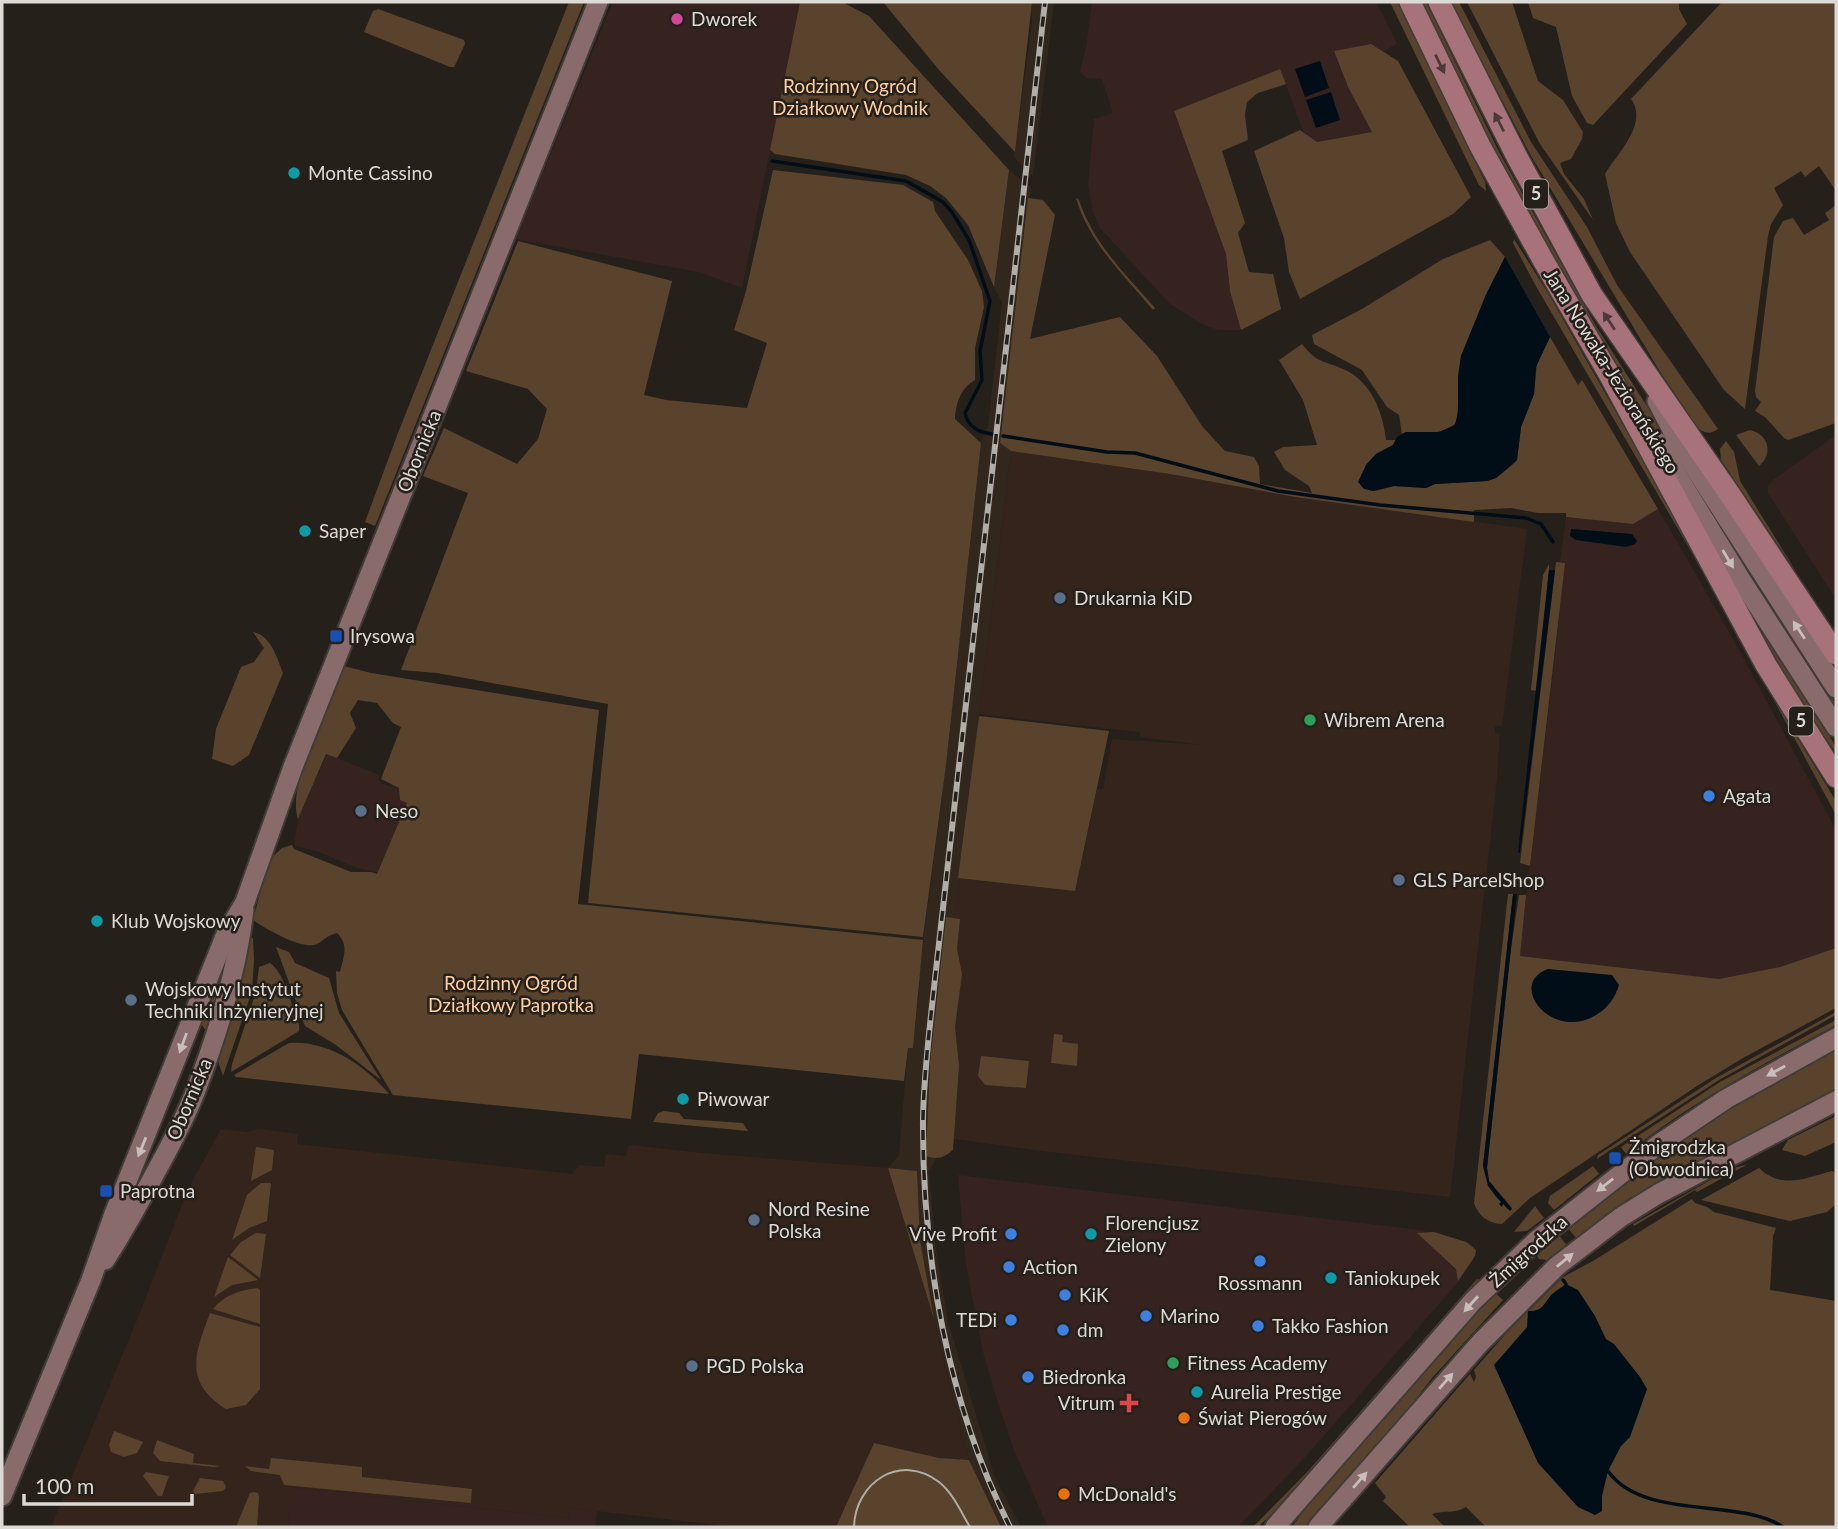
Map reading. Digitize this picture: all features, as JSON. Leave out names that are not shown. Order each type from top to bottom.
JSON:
[{"type":"main road","name":"Obornicka","points":[[2,1496],[91,1280],[114,1214],[226,934],[245,902],[293,767],[598,2]]},
{"type":"main road","name":"Jana Nowaka-Jeziorańskiego","points":[[1410,2],[1480,146],[1609,374],[1657,443],[1836,727]]},
{"type":"main road","name":"Jana Nowaka-Jeziorańskiego","points":[[1439,2],[1554,227],[1592,295],[1648,377],[1661,411],[1678,442],[1836,688]]},
{"type":"main road","name":"5","points":[[1609,374],[1766,665],[1836,777]]},
{"type":"main road","name":"5","points":[[1648,377],[1836,654]]},
{"type":"main road","name":"Obornicka","points":[[91,1280],[121,1237],[196,1091],[241,940],[245,902]]},
{"type":"main road","name":"Żmigrodzka","points":[[1275,1527],[1474,1301],[1537,1240],[1659,1144],[1726,1099],[1836,1038]]},
{"type":"main road","name":"Żmigrodzka","points":[[1318,1527],[1480,1343],[1558,1266],[1621,1217],[1658,1194],[1836,1101]]},
{"type":"shaded area","points":[[613,2],[800,2],[742,288],[699,272],[516,239]]},
{"type":"shaded area","points":[[1032,2],[1054,2],[1033,177],[1014,157],[1032,23]]},
{"type":"shaded area","points":[[1092,2],[1376,2],[1397,44],[1382,52],[1370,44],[1334,52],[1348,87],[1372,132],[1317,142],[1303,131],[1280,69],[1174,111],[1226,254],[1230,291],[1241,330],[1218,330],[1202,324],[1170,304],[1100,228],[1093,212],[1088,185],[1094,119],[1113,113],[1102,79],[1087,78],[1080,72]]},
{"type":"shaded area","points":[[1320,61],[1329,88],[1305,97],[1295,69]]},
{"type":"shaded area","points":[[1331,92],[1340,120],[1316,128],[1306,100]]},
{"type":"shaded area","points":[[1009,170],[1031,188],[1000,443],[1011,451],[941,1027],[937,1156],[929,1172],[935,1242],[948,1321],[994,1475],[1021,1527],[1001,1527],[969,1460],[934,1319],[920,1240],[917,1171],[888,1168],[899,1155],[908,1048],[913,1048],[918,982],[946,765],[981,443],[988,426],[1002,303],[994,287]]},
{"type":"shaded area","points":[[1505,257],[1550,337],[1536,367],[1534,394],[1521,427],[1517,460],[1496,478],[1487,481],[1435,484],[1426,488],[1394,486],[1374,491],[1364,489],[1358,482],[1366,465],[1376,454],[1393,445],[1397,437],[1406,432],[1439,432],[1455,425],[1461,356]]},
{"type":"shaded area","points":[[1836,435],[1836,599],[1768,493],[1768,486]]},
{"type":"shaded area","points":[[1011,451],[1170,474],[1295,497],[1527,529],[1502,726],[1495,726],[1495,733],[1500,734],[1497,779],[1450,1197],[1041,1151],[941,1137],[941,1027],[958,878],[1075,891],[1097,789],[1103,789],[1112,739],[1204,745],[1140,737],[1140,732],[979,714]]},
{"type":"shaded area","points":[[1658,509],[1732,637],[1836,830],[1836,948],[1780,967],[1719,979],[1519,956],[1556,649],[1564,563],[1560,562],[1566,517],[1632,524]]},
{"type":"shaded area","points":[[1571,529],[1632,534],[1637,541],[1626,547],[1576,540],[1570,536]]},
{"type":"shaded area","points":[[1549,570],[1555,570],[1520,853],[1518,852]]},
{"type":"shaded area","points":[[327,754],[379,775],[381,783],[421,797],[389,875],[357,868],[294,845],[298,819]]},
{"type":"shaded area","points":[[1513,894],[1517,894],[1487,1168],[1489,1181],[1512,1209],[1510,1211],[1503,1204],[1502,1207],[1499,1204],[1501,1202],[1488,1186],[1483,1166]]},
{"type":"shaded area","points":[[1548,969],[1612,975],[1619,985],[1610,1002],[1596,1015],[1580,1021],[1564,1021],[1550,1016],[1540,1008],[1533,997],[1532,986],[1536,976]]},
{"type":"shaded area","points":[[221,1129],[247,1132],[258,1129],[298,1134],[297,1144],[573,1174],[579,1165],[604,1167],[606,1154],[626,1156],[629,1145],[888,1168],[934,1319],[969,1460],[939,1458],[874,1444],[836,1527],[736,1527],[570,1508],[568,1518],[291,1487],[288,1527],[51,1527],[188,1189]]},
{"type":"shaded area","points":[[958,1175],[1420,1230],[1466,1242],[1474,1247],[1476,1252],[1459,1281],[1306,1456],[1238,1527],[1048,1527],[1014,1450],[983,1352],[966,1265]]},
{"type":"shaded area","points":[[1566,1284],[1578,1290],[1606,1339],[1614,1344],[1647,1389],[1630,1437],[1621,1446],[1608,1471],[1602,1496],[1602,1511],[1595,1515],[1578,1507],[1538,1463],[1494,1365],[1527,1327],[1528,1311],[1540,1309],[1551,1295]]},
{"type":"shaded area","points":[[290,1487],[568,1518],[569,1508],[597,1511],[595,1527],[288,1527]]},
{"type":"green space","points":[[569,2],[584,2],[375,526],[365,522]]},
{"type":"green space","name":"Rodzinny Ogród Działkowy Wodnik","points":[[800,2],[842,2],[869,16],[1009,170],[994,287],[968,225],[946,198],[930,186],[906,175],[775,154],[770,150]]},
{"type":"green space","name":"Rodzinny Ogród Działkowy Wodnik","points":[[883,2],[1032,2],[1015,152],[939,70]]},
{"type":"green space","points":[[1390,2],[1398,2],[1485,182],[1486,191],[1479,185]]},
{"type":"green space","points":[[1420,2],[1426,2],[1498,150],[1596,326],[1836,704],[1836,715],[1610,361],[1491,150]]},
{"type":"green space","points":[[1451,2],[1459,2],[1531,142],[1587,227],[1617,285],[1718,429],[1715,431],[1706,432],[1698,428],[1659,370],[1530,154]]},
{"type":"green space","points":[[1467,2],[1512,2],[1538,81],[1563,100],[1583,132],[1571,159],[1560,163],[1564,174],[1584,199],[1593,220],[1540,144]]},
{"type":"green space","points":[[1528,2],[1679,2],[1679,9],[1687,24],[1593,125],[1587,123],[1572,96],[1556,27],[1533,18]]},
{"type":"green space","points":[[1722,2],[1836,2],[1836,191],[1819,166],[1805,177],[1801,171],[1774,188],[1783,205],[1771,224],[1768,236],[1745,409],[1724,390],[1630,252],[1616,223],[1605,174],[1634,128],[1636,108],[1631,99]]},
{"type":"green space","points":[[378,9],[464,40],[465,44],[454,67],[364,32],[373,11]]},
{"type":"green space","points":[[1371,44],[1398,61],[1471,197],[1453,214],[1300,299],[1289,272],[1284,238],[1254,151],[1300,130],[1317,142],[1372,132],[1348,87],[1334,51]]},
{"type":"green space","points":[[1280,69],[1286,84],[1258,93],[1247,102],[1245,115],[1248,140],[1222,151],[1245,223],[1238,233],[1249,272],[1273,274],[1281,309],[1241,330],[1230,291],[1226,254],[1174,111]]},
{"type":"green space","points":[[773,170],[903,185],[933,202],[935,211],[968,260],[982,291],[984,307],[975,348],[975,380],[962,392],[955,419],[981,443],[946,765],[923,937],[588,903],[608,704],[437,673],[401,670],[468,493],[423,476],[444,428],[517,464],[538,439],[547,409],[528,389],[466,371],[518,241],[672,281],[644,395],[666,400],[747,408],[767,343],[734,330],[746,291]]},
{"type":"green space","points":[[1028,198],[1043,200],[1055,215],[1030,339],[1120,317],[1157,356],[1202,426],[1225,451],[1254,457],[1259,466],[1260,484],[1312,493],[1309,486],[1285,470],[1274,452],[1283,447],[1317,445],[1303,400],[1279,360],[1302,344],[1316,358],[1353,374],[1361,381],[1374,398],[1386,440],[1396,440],[1366,465],[1370,491],[1394,486],[1426,488],[1435,484],[1487,481],[1496,478],[1511,466],[1517,460],[1521,427],[1534,394],[1537,362],[1550,337],[1578,385],[1582,380],[1658,509],[1633,524],[1566,517],[1566,513],[1538,513],[1511,508],[1474,510],[1474,522],[1295,497],[1170,474],[1011,451],[1000,443]]},
{"type":"green space","points":[[1076,198],[1102,244],[1155,308],[1153,310],[1098,244]]},
{"type":"green space","points":[[1836,205],[1836,423],[1788,440],[1755,411],[1761,402],[1755,391],[1774,237],[1783,221],[1793,218],[1804,235],[1829,220],[1825,213]]},
{"type":"green space","points":[[1514,239],[1548,293],[1801,744],[1836,801],[1836,815],[1722,604],[1537,288],[1513,243]]},
{"type":"green space","points":[[1490,240],[1505,257],[1487,292],[1461,356],[1457,421],[1441,432],[1402,434],[1399,415],[1387,407],[1362,370],[1314,344],[1312,335],[1362,309],[1443,259]]},
{"type":"green space","points":[[1750,430],[1761,435],[1767,445],[1764,461],[1759,466],[1736,435]]},
{"type":"green space","points":[[1726,441],[1734,452],[1740,481],[1797,573],[1721,460],[1720,449]]},
{"type":"green space","points":[[1701,530],[1822,719],[1820,721],[1836,747],[1836,753],[1791,689]]},
{"type":"green space","points":[[1556,562],[1565,563],[1530,866],[1520,863]]},
{"type":"green space","points":[[1549,564],[1537,691],[1531,690],[1543,575]]},
{"type":"green space","points":[[253,632],[269,642],[283,673],[249,755],[233,766],[212,759],[216,729],[241,667],[254,662],[264,648]]},
{"type":"green space","name":"Rodzinny Ogród Działkowy Paprotka","points":[[344,666],[371,673],[599,710],[578,904],[923,940],[913,1048],[908,1048],[904,1081],[639,1054],[631,1119],[393,1095],[342,1010],[337,993],[336,971],[340,972],[344,956],[341,937],[337,933],[317,944],[303,944],[284,938],[253,920],[269,860],[282,848],[292,845],[294,849],[351,872],[377,874],[407,803],[400,800],[399,788],[381,779],[401,727],[393,723],[377,703],[358,700],[350,713],[356,728],[337,758],[326,754],[298,819],[296,804],[303,765]]},
{"type":"green space","points":[[979,716],[1109,731],[1075,891],[958,878]]},
{"type":"green space","points":[[1508,894],[1513,894],[1483,1166],[1493,1192],[1500,1201],[1512,1208],[1489,1181],[1487,1168],[1519,895],[1526,895],[1520,956],[1719,979],[1780,967],[1836,948],[1836,1008],[1697,1086],[1530,1198],[1502,1224],[1492,1222],[1481,1216],[1474,1203]]},
{"type":"green space","points":[[946,917],[960,919],[957,949],[962,974],[955,1027],[959,1066],[953,1150],[934,1158],[926,1156],[930,1063]]},
{"type":"green space","points":[[232,936],[208,1033],[198,1020]]},
{"type":"green space","points":[[253,938],[252,991],[223,1076],[217,1058],[248,939]]},
{"type":"green space","points":[[276,947],[289,952],[295,963],[329,978],[339,1013],[381,1080],[336,1045],[305,1026]]},
{"type":"green space","points":[[270,963],[284,983],[299,1031],[231,1072],[256,992],[259,967]]},
{"type":"green space","points":[[1836,1012],[1836,1015],[1719,1080],[1597,1159],[1598,1155],[1716,1078]]},
{"type":"green space","points":[[1836,1020],[1836,1025],[1755,1069],[1676,1117],[1626,1154],[1621,1147],[1720,1082]]},
{"type":"green space","points":[[1054,1034],[1063,1035],[1062,1042],[1078,1044],[1077,1066],[1051,1063]]},
{"type":"green space","points":[[289,1043],[317,1046],[344,1056],[369,1073],[389,1094],[234,1075]]},
{"type":"green space","points":[[1836,1047],[1836,1088],[1803,1110],[1578,1240],[1566,1226],[1640,1167],[1746,1096]]},
{"type":"green space","points":[[981,1056],[1029,1061],[1026,1088],[985,1085],[978,1076]]},
{"type":"green space","points":[[658,1113],[679,1113],[684,1119],[743,1123],[748,1131],[653,1122]]},
{"type":"green space","points":[[1836,1116],[1836,1142],[1805,1156],[1782,1150],[1788,1140]]},
{"type":"green space","points":[[256,1147],[274,1150],[272,1170],[251,1181]]},
{"type":"green space","points":[[1748,1164],[1697,1192],[1695,1190],[1634,1226],[1633,1224],[1730,1169]]},
{"type":"green space","points":[[1593,1166],[1599,1174],[1554,1210],[1548,1203],[1550,1196]]},
{"type":"green space","points":[[888,1168],[917,1171],[920,1240],[934,1319]]},
{"type":"green space","points":[[1759,1168],[1776,1179],[1785,1180],[1803,1179],[1832,1171],[1836,1173],[1836,1204],[1827,1212],[1790,1221],[1701,1200]]},
{"type":"green space","points":[[261,1183],[271,1183],[267,1221],[249,1228],[232,1240],[247,1195]]},
{"type":"green space","points":[[1692,1199],[1714,1212],[1776,1228],[1773,1236],[1770,1290],[1836,1301],[1836,1527],[1486,1527],[1466,1507],[1432,1514],[1445,1527],[1410,1527],[1383,1501],[1386,1497],[1375,1483],[1470,1374],[1474,1382],[1474,1370],[1509,1330],[1563,1277]]},
{"type":"green space","points":[[1535,1206],[1544,1218],[1527,1231],[1514,1232]]},
{"type":"green space","points":[[1434,1232],[1466,1242],[1476,1250],[1475,1256],[1458,1281],[1456,1269],[1417,1233]]},
{"type":"green space","points":[[256,1233],[266,1234],[260,1278],[230,1255],[241,1242]]},
{"type":"green space","points":[[1557,1233],[1569,1248],[1547,1260],[1539,1259],[1536,1254]]},
{"type":"green space","points":[[228,1257],[258,1280],[232,1285],[214,1297]]},
{"type":"green space","points":[[1477,1279],[1481,1281],[1307,1479],[1258,1527],[1253,1527],[1309,1470]]},
{"type":"green space","points":[[258,1288],[260,1324],[213,1309],[233,1294]]},
{"type":"green space","points":[[1493,1291],[1503,1300],[1432,1378],[1388,1435],[1309,1527],[1292,1527],[1328,1477]]},
{"type":"green space","points":[[210,1313],[260,1327],[260,1389],[246,1405],[226,1409],[212,1399],[198,1377],[197,1354]]},
{"type":"green space","points":[[114,1431],[143,1442],[137,1453],[124,1457],[111,1452],[109,1445]]},
{"type":"green space","points":[[157,1440],[194,1454],[193,1463],[220,1466],[160,1461],[153,1453]]},
{"type":"green space","points":[[874,1443],[939,1458],[969,1460],[1001,1527],[836,1527]]},
{"type":"green space","points":[[271,1458],[362,1467],[362,1477],[472,1489],[471,1503],[284,1485],[280,1475],[251,1471],[245,1466],[269,1469]]},
{"type":"green space","points":[[146,1472],[169,1476],[162,1496],[158,1496],[143,1476]]},
{"type":"green space","points":[[200,1478],[223,1481],[226,1487],[223,1491],[195,1494],[193,1491]]},
{"type":"green space","points":[[250,1493],[258,1493],[259,1497],[257,1527],[236,1527]]},
{"type":"waterway","points":[[772,161],[906,181],[943,202],[952,212],[969,240],[990,301],[980,351],[982,380],[965,413],[974,428],[992,434]]},
{"type":"waterway","points":[[1003,436],[1107,452],[1135,453],[1278,491],[1380,505],[1526,518],[1541,524],[1553,542]]},
{"type":"waterway","points":[[1563,1280],[1566,1284]]},
{"type":"waterway","points":[[1608,1471],[1624,1487],[1644,1497],[1667,1503],[1742,1513],[1764,1518],[1783,1527]]},
{"type":"tram line","points":[[854,1527],[856,1511],[871,1486],[895,1471],[909,1470],[924,1474],[944,1486],[970,1527]]},
{"type":"railway","points":[[1010,1527],[970,1430],[942,1328],[927,1223],[923,1118],[931,1014],[1045,2]]},
{"type":"place","name":"Dworek","points":[[677,19]]},
{"type":"place","name":"Monte Cassino","points":[[294,173]]},
{"type":"place","name":"Saper","points":[[305,531]]},
{"type":"place","name":"Drukarnia KiD","points":[[1060,598]]},
{"type":"place","name":"Irysowa","points":[[336,636]]},
{"type":"place","name":"Wibrem Arena","points":[[1310,720]]},
{"type":"place","name":"Agata","points":[[1709,796]]},
{"type":"place","name":"Neso","points":[[361,811]]},
{"type":"place","name":"GLS ParcelShop","points":[[1399,880]]},
{"type":"place","name":"Klub Wojskowy","points":[[97,921]]},
{"type":"place","name":"Wojskowy Instytut Techniki Inżynieryjnej","points":[[131,1000]]},
{"type":"place","name":"Piwowar","points":[[683,1099]]},
{"type":"place","name":"Żmigrodzka (Obwodnica)","points":[[1615,1158]]},
{"type":"place","name":"Paprotna","points":[[106,1191]]},
{"type":"place","name":"Nord Resine Polska","points":[[754,1220]]},
{"type":"place","name":"Vive Profit","points":[[1011,1234]]},
{"type":"place","name":"Florencjusz Zielony","points":[[1091,1234]]},
{"type":"place","name":"Rossmann","points":[[1260,1261]]},
{"type":"place","name":"Action","points":[[1009,1267]]},
{"type":"place","name":"Taniokupek","points":[[1331,1278]]},
{"type":"place","name":"KiK","points":[[1065,1295]]},
{"type":"place","name":"Marino","points":[[1146,1316]]},
{"type":"place","name":"TEDi","points":[[1011,1320]]},
{"type":"place","name":"Takko Fashion","points":[[1258,1326]]},
{"type":"place","name":"dm","points":[[1063,1330]]},
{"type":"place","name":"Fitness Academy","points":[[1173,1363]]},
{"type":"place","name":"PGD Polska","points":[[692,1366]]},
{"type":"place","name":"Biedronka","points":[[1028,1377]]},
{"type":"place","name":"Aurelia Prestige","points":[[1197,1392]]},
{"type":"place","name":"Vitrum","points":[[1129,1403]]},
{"type":"place","name":"Świat Pierogów","points":[[1184,1418]]},
{"type":"place","name":"McDonald's","points":[[1064,1494]]}]
